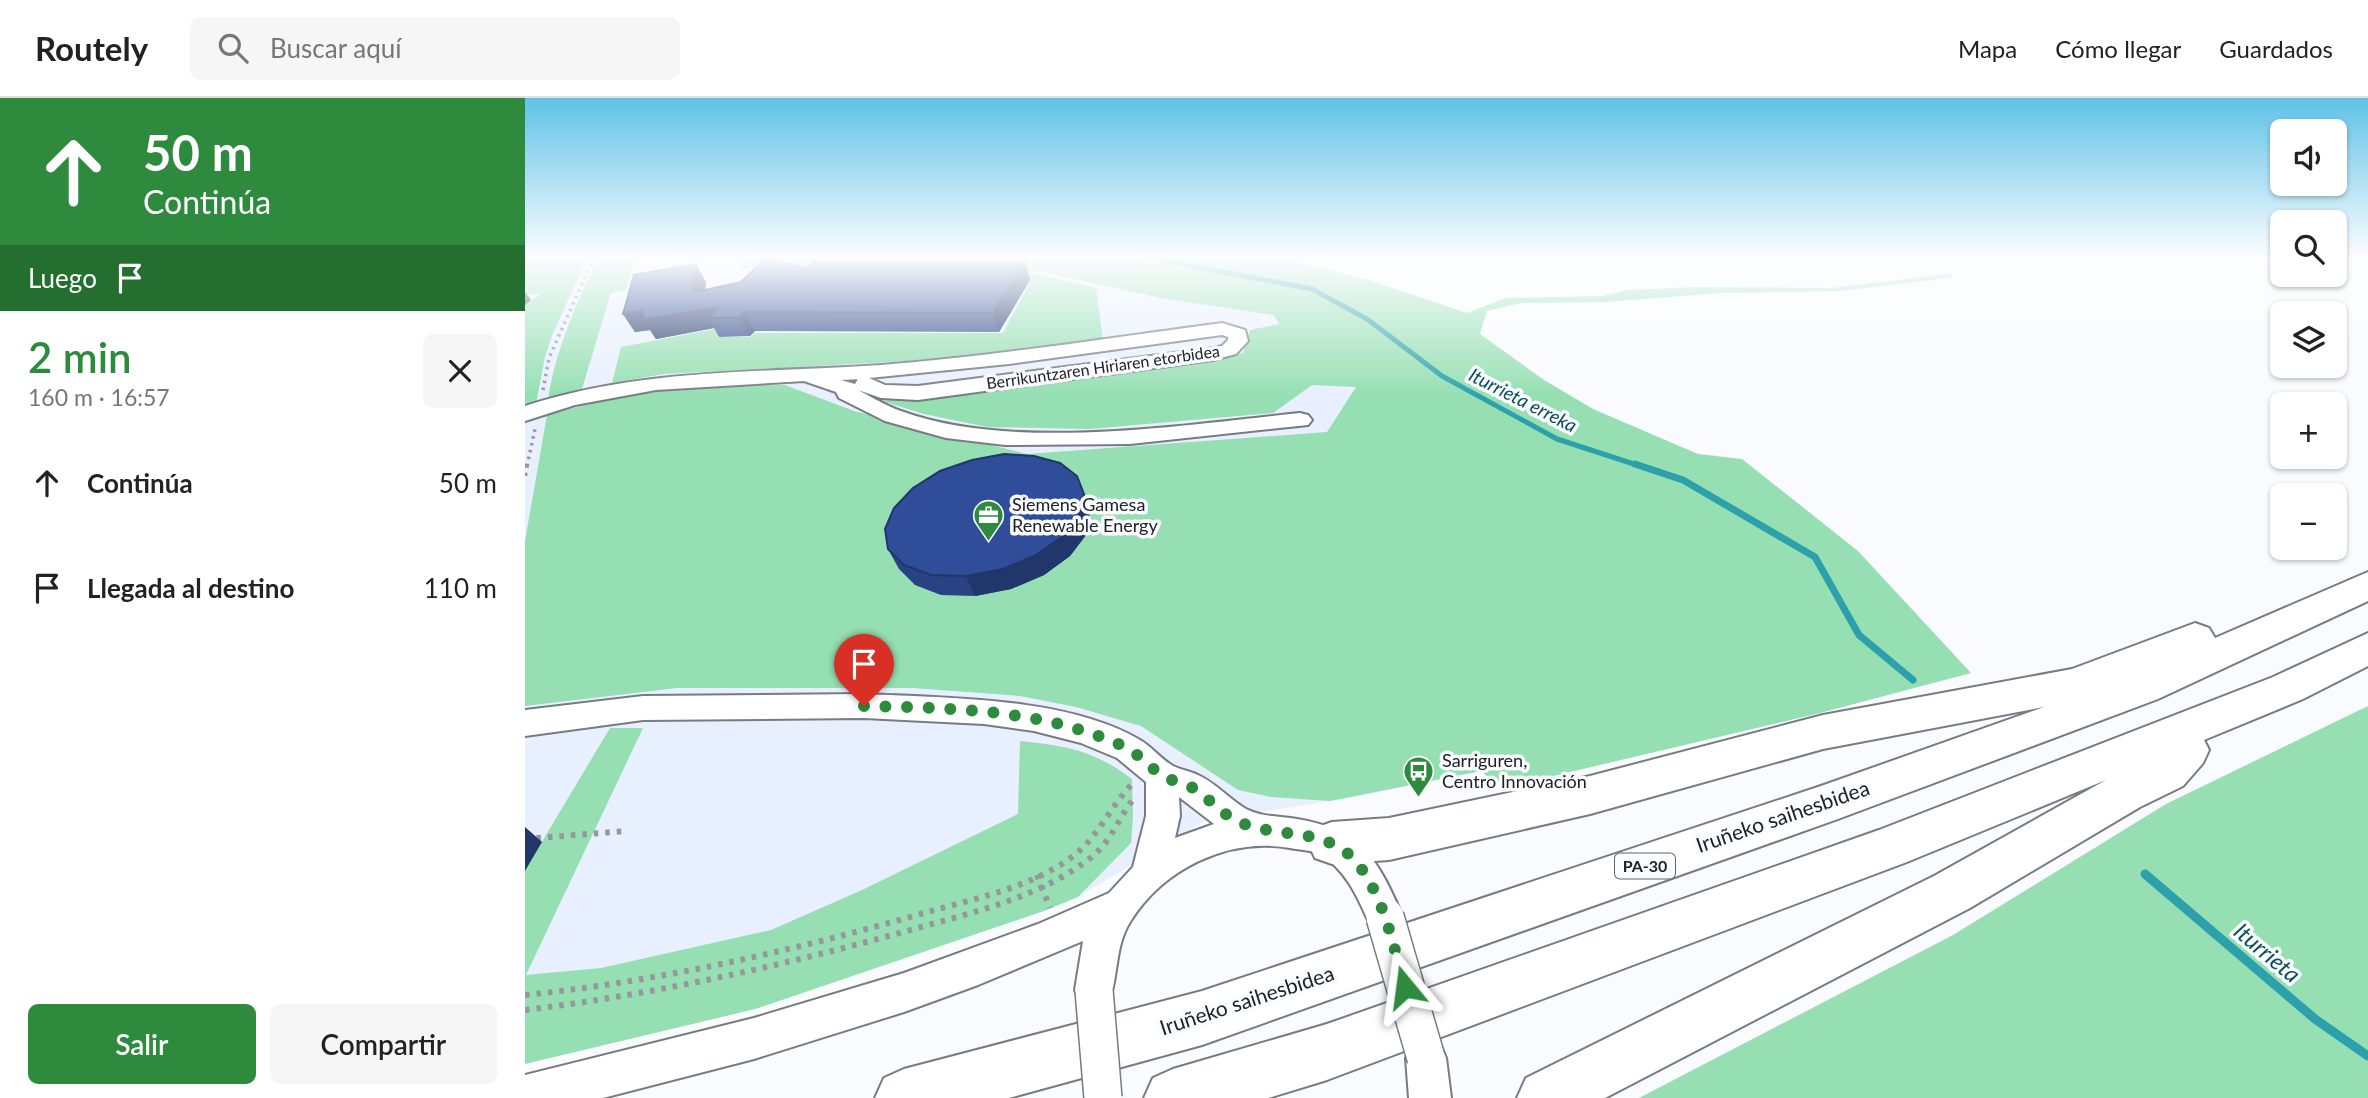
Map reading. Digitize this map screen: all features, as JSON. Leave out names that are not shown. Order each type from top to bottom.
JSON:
[{"type":"highway","points":[[1332,843],[1389,839],[1590,794],[1823,732],[2077,684],[2368,566]]},
{"type":"highway","name":"Iruñeko saihesbidea","points":[[904,1098],[1202,1018],[1822,805],[2143,688],[2368,585]]},
{"type":"highway","points":[[1173,1098],[1327,1052],[1915,837],[2288,688],[2368,648]]},
{"type":"highway","points":[[1617,947],[1753,913],[1894,866],[2187,750],[2368,668]]},
{"type":"highway","points":[[1546,1098],[1952,892],[2124,793],[2167,773],[2187,750]]},
{"type":"street","name":"Berrikuntzaren Hiriaren etorbidea","points":[[532,411],[600,391],[656,381],[807,373],[864,381],[881,391],[918,393],[1213,354],[1229,350],[1238,341],[1238,334],[1222,329],[989,360],[864,381],[813,378],[807,373]]},
{"type":"street","name":"Berrikuntzaren Hiriaren etorbidea","points":[[864,381],[847,393],[877,412],[903,421],[968,433],[1015,438],[1137,436],[1300,420]]},
{"type":"street","points":[[525,723],[643,708],[818,719],[920,707],[1034,719],[1087,732],[1128,748],[1164,816],[1149,874]]},
{"type":"street","points":[[1146,782],[1188,785],[1235,820],[1260,829],[1292,832],[1332,843],[1360,867],[1385,917],[1426,1058],[1430,1098]]},
{"type":"street","points":[[1103,1098],[1094,990],[1104,937],[1123,904],[1149,874],[1189,848],[1225,835],[1260,829]]},
{"type":"street","points":[[525,1096],[669,1062],[927,986],[1057,936],[1123,904]]},
{"type":"path","points":[[525,476],[532,411],[549,358],[573,304]]},
{"type":"path","points":[[525,995],[572,991],[759,956],[979,897],[1037,875],[1069,859],[1089,844],[1124,791],[1146,782]]},
{"type":"path","points":[[525,1010],[703,982],[804,959],[963,915],[1041,885],[1088,860],[1109,839],[1128,804],[1146,782]]},
{"type":"path","points":[[525,839],[626,831]]},
{"type":"path","points":[[1037,875],[1053,915]]},
{"type":"shaded area","points":[[525,304],[1199,304],[1274,315],[1357,387],[1549,777],[1493,782],[1481,771],[1357,797],[1206,820],[1078,897],[1044,911],[755,1009],[525,1064]]},
{"type":"green space","points":[[567,304],[545,357],[536,404],[525,408],[525,311],[525,305]]},
{"type":"green space","points":[[578,304],[608,304],[581,392],[548,400],[562,344]]},
{"type":"green space","points":[[1019,304],[1098,304],[1103,340],[908,361],[664,374],[612,383],[621,347],[725,327],[717,337],[750,337],[755,333],[1003,333]]},
{"type":"green space","points":[[1199,304],[1439,304],[1467,313],[1491,304],[1518,304],[1487,311],[1480,334],[1544,380],[1593,409],[1698,454],[1742,459],[1858,551],[1971,673],[1820,713],[1549,777],[1493,782],[1481,771],[1330,801],[1271,797],[1238,790],[1141,726],[1076,707],[1020,696],[913,688],[677,688],[525,706],[525,541],[547,415],[627,394],[694,386],[785,385],[854,411],[1027,454],[1327,432],[1356,387],[1312,385],[1273,413],[1090,429],[987,427],[924,414],[882,401],[1243,353],[1250,330],[1279,324],[1274,315]]},
{"type":"green space","points":[[2368,706],[2368,1098],[1639,1098],[1953,935],[2166,804]]},
{"type":"green space","points":[[610,728],[643,728],[526,975],[601,968],[771,930],[862,890],[1018,814],[1020,741],[1079,751],[1105,762],[1132,779],[1131,843],[1078,897],[1044,911],[755,1009],[525,1064],[525,870]]},
{"type":"building","points":[[626,304],[999,304],[993,313],[744,312],[739,318],[708,318],[718,307],[644,320],[642,311],[623,314]]},
{"type":"building","name":"Siemens Gamesa Renewable Energy","points":[[1004,454],[1034,456],[1060,463],[1077,476],[1084,494],[1079,515],[1063,536],[1036,555],[1003,569],[966,576],[931,575],[904,565],[888,549],[885,529],[894,508],[913,488],[940,471],[972,460]]},
{"type":"waterway","name":"Iturrieta erreka","points":[[1339,304],[1367,319],[1442,376],[1557,439],[1640,466]]},
{"type":"waterway","name":"Iturrieta erreka","points":[[1635,464],[1683,480],[1815,557],[1859,635],[1913,680]]},
{"type":"waterway","name":"Iturrieta","points":[[2145,874],[2315,1019],[2368,1056]]},
{"type":"place","name":"Siemens Gamesa Renewable Energy","points":[[989,542]]},
{"type":"place","name":"Sarriguren, Centro Innovación","points":[[1419,798]]},
{"type":"route","points":[[864,706],[984,712],[1034,719],[1087,732],[1128,748],[1162,776],[1188,785],[1235,820],[1260,829],[1292,832],[1332,843],[1360,867],[1385,917],[1405,987]]}]
